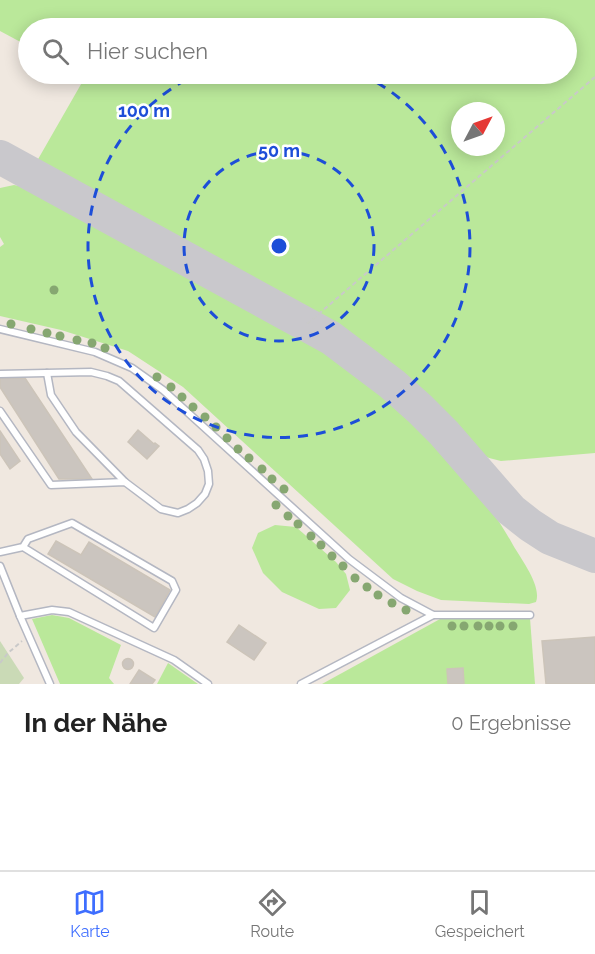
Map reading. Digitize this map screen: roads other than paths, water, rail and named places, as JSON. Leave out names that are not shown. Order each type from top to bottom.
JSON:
[{"type":"lane","points":[[0,329],[95,352],[132,368],[162,390],[350,559],[401,598],[433,615]]},
{"type":"lane","points":[[0,374],[91,372],[119,381],[198,450],[208,471],[209,484],[205,494],[197,503],[178,513],[161,509],[125,482],[76,432],[51,395],[47,373]]},
{"type":"lane","points":[[0,411],[51,485],[125,482]]},
{"type":"lane","points":[[0,552],[23,548],[154,628],[177,590],[172,581],[72,523],[28,539],[23,548]]},
{"type":"lane","points":[[0,566],[50,684]]},
{"type":"lane","points":[[20,616],[52,610],[69,612],[174,660],[208,684]]},
{"type":"lane","points":[[301,684],[433,615],[530,615]]}]
